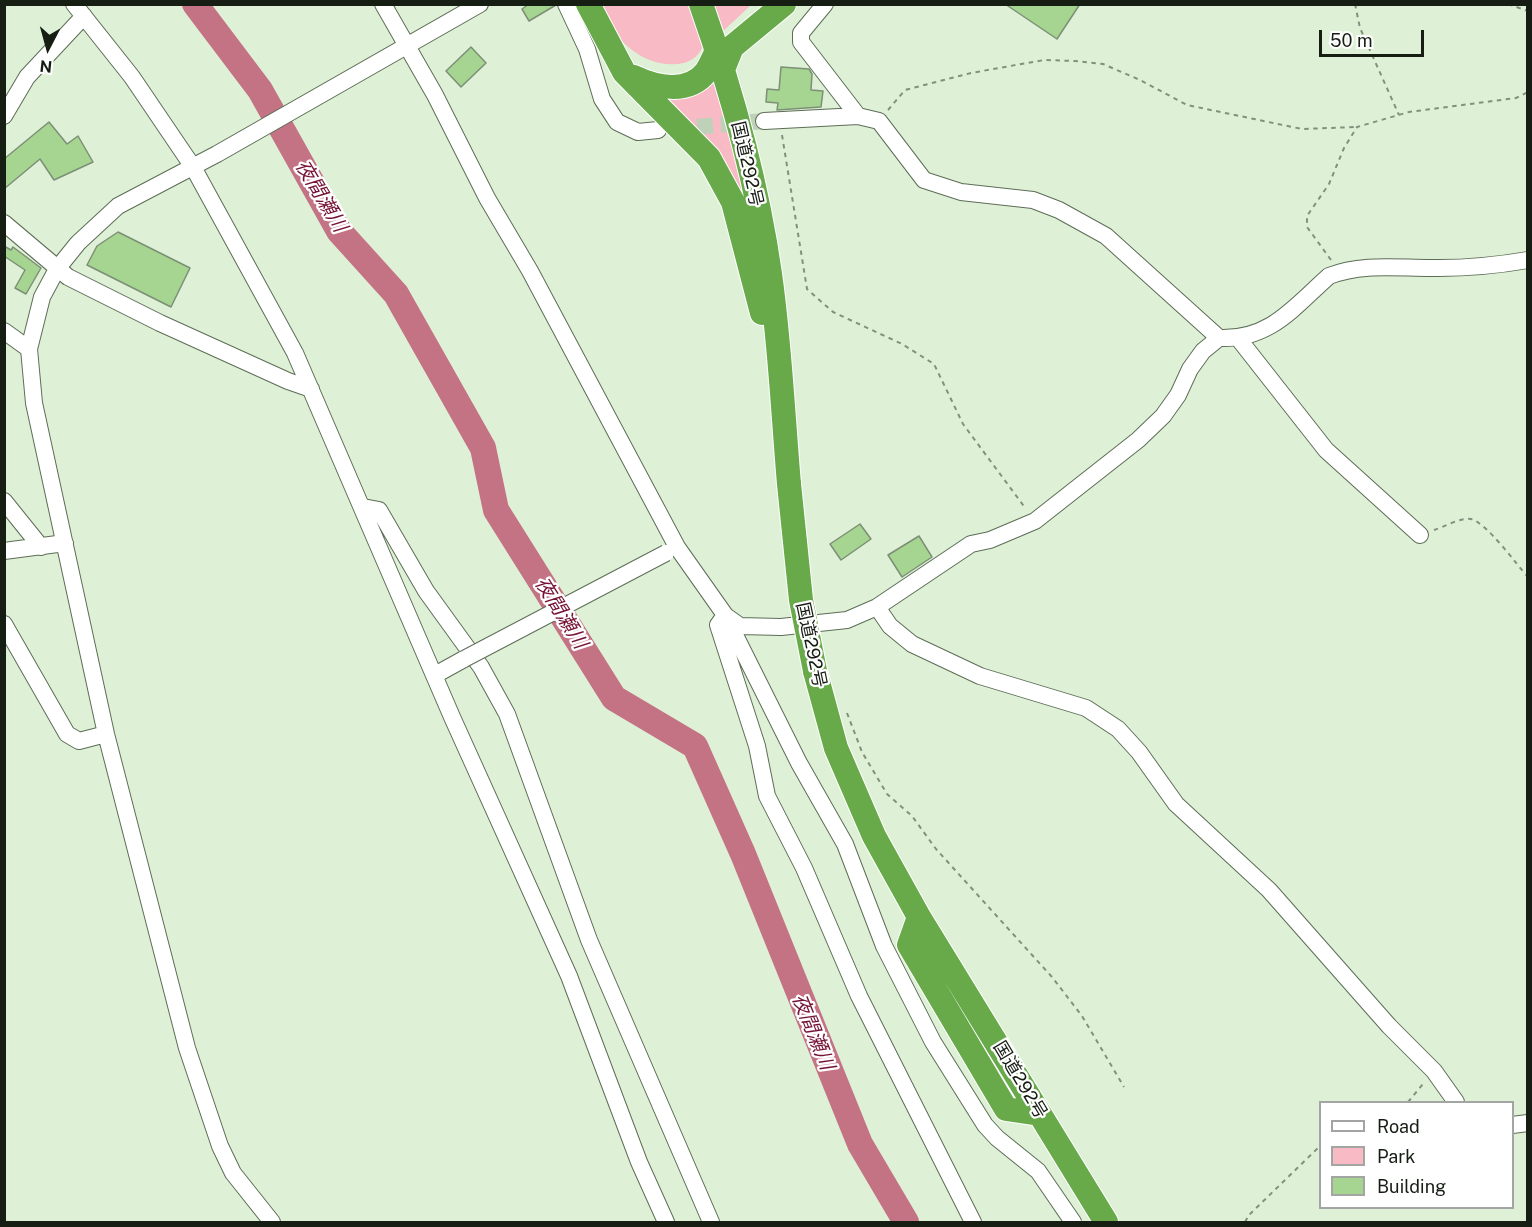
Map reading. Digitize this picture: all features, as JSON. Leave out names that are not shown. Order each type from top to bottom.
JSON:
[{"type":"highway","points":[[588,4],[624,72],[709,158],[733,202],[780,380]]},
{"type":"highway","name":"国道292号","points":[[701,4],[721,59],[753,184],[766,252],[801,600],[815,671],[836,748],[874,836],[919,917],[1106,1222]]},
{"type":"highway","points":[[624,72],[649,84],[670,88],[690,83],[705,73],[732,47],[784,4]]},
{"type":"street","points":[[383,4],[403,46],[530,271],[672,550],[725,615],[799,763],[845,844],[884,946],[933,1042],[985,1125],[997,1138],[1038,1171],[1073,1222]]},
{"type":"street","points":[[272,1222],[233,1173],[220,1146],[187,1048],[106,734],[34,403],[29,349],[42,297],[57,269],[78,243],[118,206],[211,158],[403,46],[480,4]]},
{"type":"street","points":[[566,4],[587,49],[602,99],[616,122],[638,132],[658,130]]},
{"type":"street","points":[[825,4],[801,33],[801,42],[858,116]]},
{"type":"street","points":[[4,116],[27,77],[79,10],[132,77],[193,167],[295,353],[569,976],[639,1162],[666,1222]]},
{"type":"street","points":[[772,121],[858,116],[879,121],[924,180],[961,192],[1034,200],[1059,210],[1106,236],[1219,338]]},
{"type":"street","points":[[4,223],[57,269],[160,323],[288,381],[311,389]]},
{"type":"street","points":[[725,615],[740,626],[781,627],[847,620],[877,608],[971,544],[990,540],[1035,521],[1138,440],[1163,416],[1203,351],[1219,338],[1238,338],[1268,329],[1329,276],[1339,272],[1374,267],[1440,268],[1527,260]]},
{"type":"street","points":[[4,331],[29,349]]},
{"type":"street","points":[[1238,338],[1326,450],[1420,535]]},
{"type":"street","points":[[4,501],[41,547]]},
{"type":"street","points":[[363,507],[379,510],[426,591],[481,667],[507,714],[589,940],[711,1222]]},
{"type":"street","points":[[4,551],[65,543]]},
{"type":"street","points":[[435,675],[672,550]]},
{"type":"street","points":[[877,608],[890,626],[912,644],[980,676],[1086,708],[1118,729],[1139,752],[1176,804],[1269,891],[1389,1026],[1434,1071],[1455,1101]]},
{"type":"street","points":[[725,615],[718,625],[757,746],[767,796],[804,868],[859,996],[973,1222]]},
{"type":"street","points":[[4,624],[68,734],[79,741],[106,734]]},
{"type":"path","points":[[1355,4],[1360,28],[1399,115]]},
{"type":"path","points":[[1508,4],[1527,11]]},
{"type":"path","points":[[879,121],[905,90],[971,73],[1044,60],[1103,64],[1140,80],[1187,105],[1302,129],[1357,128],[1399,115],[1444,106],[1516,98],[1527,92]]},
{"type":"path","points":[[772,121],[807,289],[832,312],[902,344],[934,364],[963,424],[1035,521]]},
{"type":"path","points":[[1339,272],[1307,227],[1307,216],[1329,184],[1344,148],[1357,128]]},
{"type":"path","points":[[1420,535],[1467,519],[1473,520],[1484,528],[1527,577]]},
{"type":"path","points":[[847,712],[862,752],[877,781],[887,794],[912,816],[936,849],[1052,978],[1082,1016],[1124,1087]]},
{"type":"path","points":[[1408,1101],[1434,1071]]},
{"type":"path","points":[[1245,1222],[1319,1147]]},
{"type":"green space","points":[[599,5],[691,5],[702,35],[702,48],[696,57],[684,63],[656,62],[643,57],[632,50],[612,30]]},
{"type":"green space","points":[[711,5],[751,5],[721,33]]},
{"type":"green space","points":[[713,71],[749,213],[651,89]]},
{"type":"building","points":[[529,4],[556,5],[529,21],[522,9]]},
{"type":"building","points":[[1005,4],[1080,4],[1057,39]]},
{"type":"building","points":[[471,47],[486,63],[461,87],[446,71]]},
{"type":"building","points":[[781,67],[809,69],[812,74],[811,90],[823,91],[821,107],[777,110],[778,103],[766,102],[767,89],[779,90]]},
{"type":"building","points":[[49,122],[67,144],[78,136],[93,162],[54,180],[40,159],[4,189],[4,159]]},
{"type":"building","points":[[118,232],[190,268],[171,307],[87,265],[97,246]]},
{"type":"building","points":[[4,246],[11,250],[13,247],[41,268],[26,294],[15,288],[25,270],[4,256]]},
{"type":"building","points":[[860,524],[871,539],[841,560],[830,544]]},
{"type":"building","points":[[919,536],[932,557],[902,577],[888,555]]},
{"type":"waterway","name":"夜間瀬川","points":[[195,4],[260,90],[339,231],[396,294],[483,448],[496,510],[614,698],[695,746],[743,854],[860,1144],[906,1222]]},
{"type":"tunnel","points":[[673,129],[764,121]]}]
